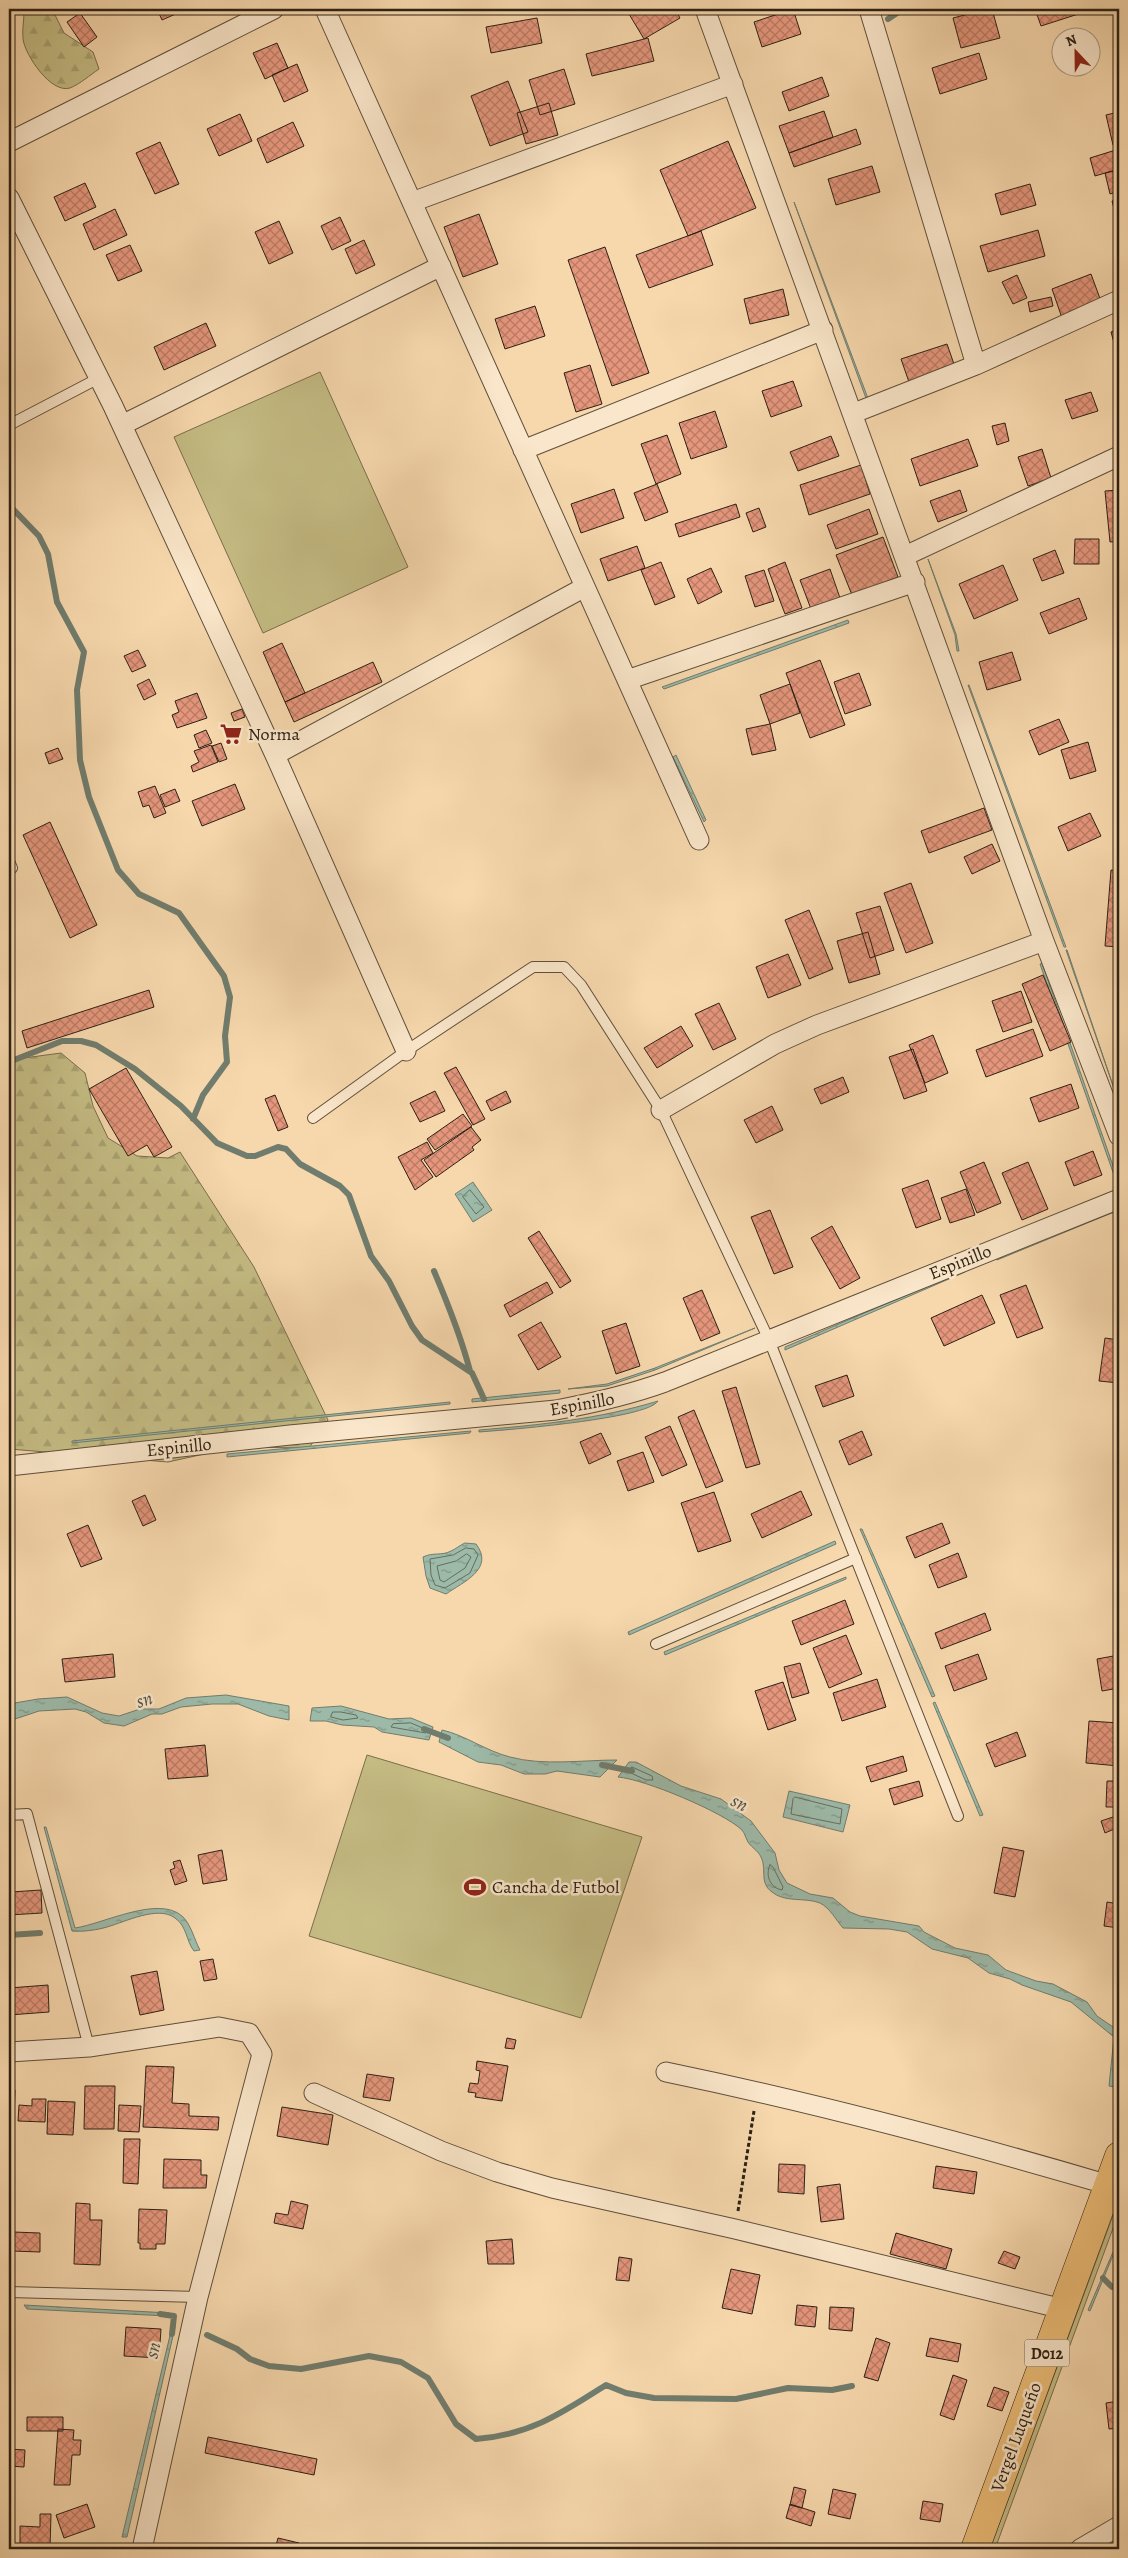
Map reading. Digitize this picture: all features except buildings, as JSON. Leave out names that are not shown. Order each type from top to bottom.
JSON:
[{"type":"main road","name":"Vergel Luqueño","points":[[975,2549],[1116,2169]]},
{"type":"street","points":[[9,142],[274,9]]},
{"type":"street","points":[[325,9],[699,840]]},
{"type":"street","points":[[705,9],[854,413],[1044,941],[1119,1136]]},
{"type":"street","points":[[869,9],[976,365]]},
{"type":"street","points":[[412,202],[733,84]]},
{"type":"street","points":[[9,198],[122,425],[274,755],[406,1051]]},
{"type":"street","points":[[122,425],[441,266]]},
{"type":"street","points":[[854,413],[976,365],[1119,300]]},
{"type":"street","points":[[524,450],[823,330]]},
{"type":"street","points":[[905,556],[1119,456]]},
{"type":"street","points":[[627,680],[914,582]]},
{"type":"street","points":[[274,755],[585,587]]},
{"type":"street","points":[[661,1110],[776,1044],[817,1025],[1044,941]]},
{"type":"street","name":"Espinillo","points":[[9,1466],[280,1436],[564,1408],[635,1393],[1119,1199]]},
{"type":"street","points":[[9,2052],[89,2047],[219,2027],[249,2032],[262,2054],[188,2338],[142,2549]]},
{"type":"street","points":[[666,2072],[757,2091],[878,2120],[1116,2169]]},
{"type":"street","points":[[314,2092],[441,2151],[496,2172],[552,2188],[735,2229],[1063,2310]]},
{"type":"street","points":[[1080,2549],[1119,2526]]},
{"type":"lane","points":[[9,425],[99,378]]},
{"type":"lane","points":[[313,1118],[406,1051],[533,967],[564,967],[581,985],[661,1110],[769,1340],[958,1816]]},
{"type":"lane","points":[[656,1644],[856,1558]]},
{"type":"lane","points":[[9,1814],[27,1814],[89,2047]]},
{"type":"lane","points":[[10,2292],[198,2297]]},
{"type":"path","points":[[735,2229],[757,2091]]},
{"type":"green space","points":[[35,9],[52,9],[64,33],[93,52],[99,69],[70,88],[55,85],[47,79],[34,63],[23,39],[24,12]]},
{"type":"green space","points":[[320,372],[408,567],[263,633],[174,437]]},
{"type":"green space","points":[[61,1053],[85,1073],[93,1106],[108,1138],[137,1156],[168,1158],[180,1152],[254,1267],[328,1420],[309,1448],[236,1447],[168,1462],[9,1449],[9,1060]]},
{"type":"green space","name":"Cancha de Futbol","points":[[367,1755],[642,1837],[581,2018],[309,1936]]},
{"type":"green space","points":[[1119,2199],[1119,2212],[995,2549],[990,2549]]},
{"type":"water","points":[[794,202],[869,401],[867,401]]},
{"type":"water","points":[[928,559],[956,634],[959,651],[957,651],[955,635]]},
{"type":"water","points":[[848,620],[849,623],[664,689],[662,687]]},
{"type":"water","points":[[969,685],[1066,947],[1064,947]]},
{"type":"water","points":[[676,755],[706,820],[704,822],[673,757]]},
{"type":"water","points":[[1066,950],[1067,950],[1119,1103]]},
{"type":"water","points":[[1042,963],[1117,1177],[1115,1178],[1040,964]]},
{"type":"water","points":[[473,1182],[492,1210],[473,1222],[455,1194]]},
{"type":"water","points":[[1119,1210],[997,1260],[996,1258]]},
{"type":"water","points":[[965,1270],[965,1272],[785,1350],[785,1347]]},
{"type":"water","points":[[755,1328],[655,1370],[607,1386],[568,1389],[607,1384],[655,1368]]},
{"type":"water","points":[[560,1390],[560,1393],[472,1402],[472,1399]]},
{"type":"water","points":[[658,1401],[648,1407],[629,1413],[603,1418],[479,1432],[479,1430],[592,1417]]},
{"type":"water","points":[[450,1402],[450,1404],[72,1443],[72,1441]]},
{"type":"water","points":[[471,1431],[470,1433],[227,1457],[227,1454]]},
{"type":"water","points":[[860,1529],[862,1529],[935,1696],[932,1697]]},
{"type":"water","points":[[835,1541],[836,1544],[629,1635],[628,1632]]},
{"type":"water","points":[[465,1543],[476,1544],[481,1553],[482,1561],[479,1568],[468,1579],[446,1594],[430,1588],[423,1557],[448,1552]]},
{"type":"water","points":[[846,1577],[846,1579],[665,1655],[664,1652]]},
{"type":"water","points":[[226,1695],[289,1706],[289,1720],[269,1716],[238,1704],[212,1704],[181,1707],[162,1714],[152,1714],[124,1726],[104,1723],[86,1712],[75,1709],[39,1711],[9,1721],[9,1704],[38,1699],[67,1697],[102,1713],[119,1716],[140,1709],[159,1709],[186,1698]]},
{"type":"water","points":[[935,1702],[983,1815],[980,1816],[933,1703]]},
{"type":"water","points":[[341,1706],[389,1719],[411,1718],[433,1727],[429,1740],[382,1732],[374,1727],[310,1721],[312,1708]]},
{"type":"water","points":[[442,1730],[459,1735],[492,1751],[523,1760],[549,1762],[617,1760],[600,1777],[557,1771],[545,1774],[524,1774],[501,1765],[478,1762],[439,1742]]},
{"type":"water","points":[[629,1762],[636,1762],[681,1786],[721,1799],[751,1821],[775,1853],[779,1870],[787,1883],[810,1894],[833,1898],[850,1912],[860,1916],[919,1926],[924,1932],[955,1948],[988,1955],[1006,1970],[1036,1981],[1053,1984],[1087,2002],[1097,2016],[1116,2029],[1119,2028],[1119,2039],[1117,2039],[1116,2043],[1115,2087],[1109,2086],[1114,2037],[1071,2002],[989,1973],[968,1958],[932,1949],[907,1932],[889,1929],[843,1928],[830,1911],[820,1903],[783,1898],[777,1895],[768,1888],[764,1880],[761,1857],[748,1842],[742,1830],[718,1814],[683,1798],[646,1784],[618,1777]]},
{"type":"water","points":[[789,1791],[850,1805],[843,1832],[783,1817]]},
{"type":"water","points":[[44,1827],[46,1827],[75,1928],[145,1910],[159,1908],[172,1910],[185,1919],[200,1950],[194,1951],[182,1925],[168,1914],[151,1914],[99,1929],[72,1931]]},
{"type":"water","points":[[1114,2253],[1090,2311],[1088,2310]]},
{"type":"water","points":[[24,2305],[169,2313],[168,2316],[27,2309]]},
{"type":"water","points":[[172,2327],[175,2327],[127,2537],[122,2537]]},
{"type":"waterway","points":[[888,19],[903,9]]},
{"type":"waterway","points":[[9,505],[39,536],[48,554],[57,602],[84,652],[77,690],[80,760],[89,797],[118,870],[139,894],[179,913],[224,976],[230,997],[225,1036],[227,1062],[203,1095],[193,1119]]},
{"type":"waterway","points":[[9,1062],[62,1041],[81,1041],[96,1045],[135,1069],[181,1106],[217,1143],[247,1156],[255,1156],[278,1147],[286,1149],[300,1164],[340,1186],[349,1195],[371,1256],[389,1281],[412,1326],[422,1340],[472,1373],[484,1399]]},
{"type":"waterway","points":[[434,1271],[454,1320],[470,1371]]},
{"type":"waterway","name":"sn","points":[[424,1729],[448,1738]]},
{"type":"waterway","name":"sn","points":[[602,1765],[632,1771]]},
{"type":"waterway","points":[[9,1935],[40,1933]]},
{"type":"waterway","points":[[1103,2278],[1112,2287],[1119,2284]]},
{"type":"waterway","name":"sn","points":[[160,2314],[174,2316],[172,2334]]},
{"type":"waterway","points":[[207,2335],[237,2349],[250,2359],[269,2366],[301,2369],[369,2356],[401,2362],[428,2378],[456,2424],[476,2439],[495,2437],[529,2428],[575,2405],[606,2385],[626,2393],[654,2398],[736,2399],[788,2388],[832,2390],[852,2386]]},
{"type":"place","name":"Norma","points":[[231,734]]},
{"type":"place","name":"Cancha de Futbol","points":[[475,1887]]}]
